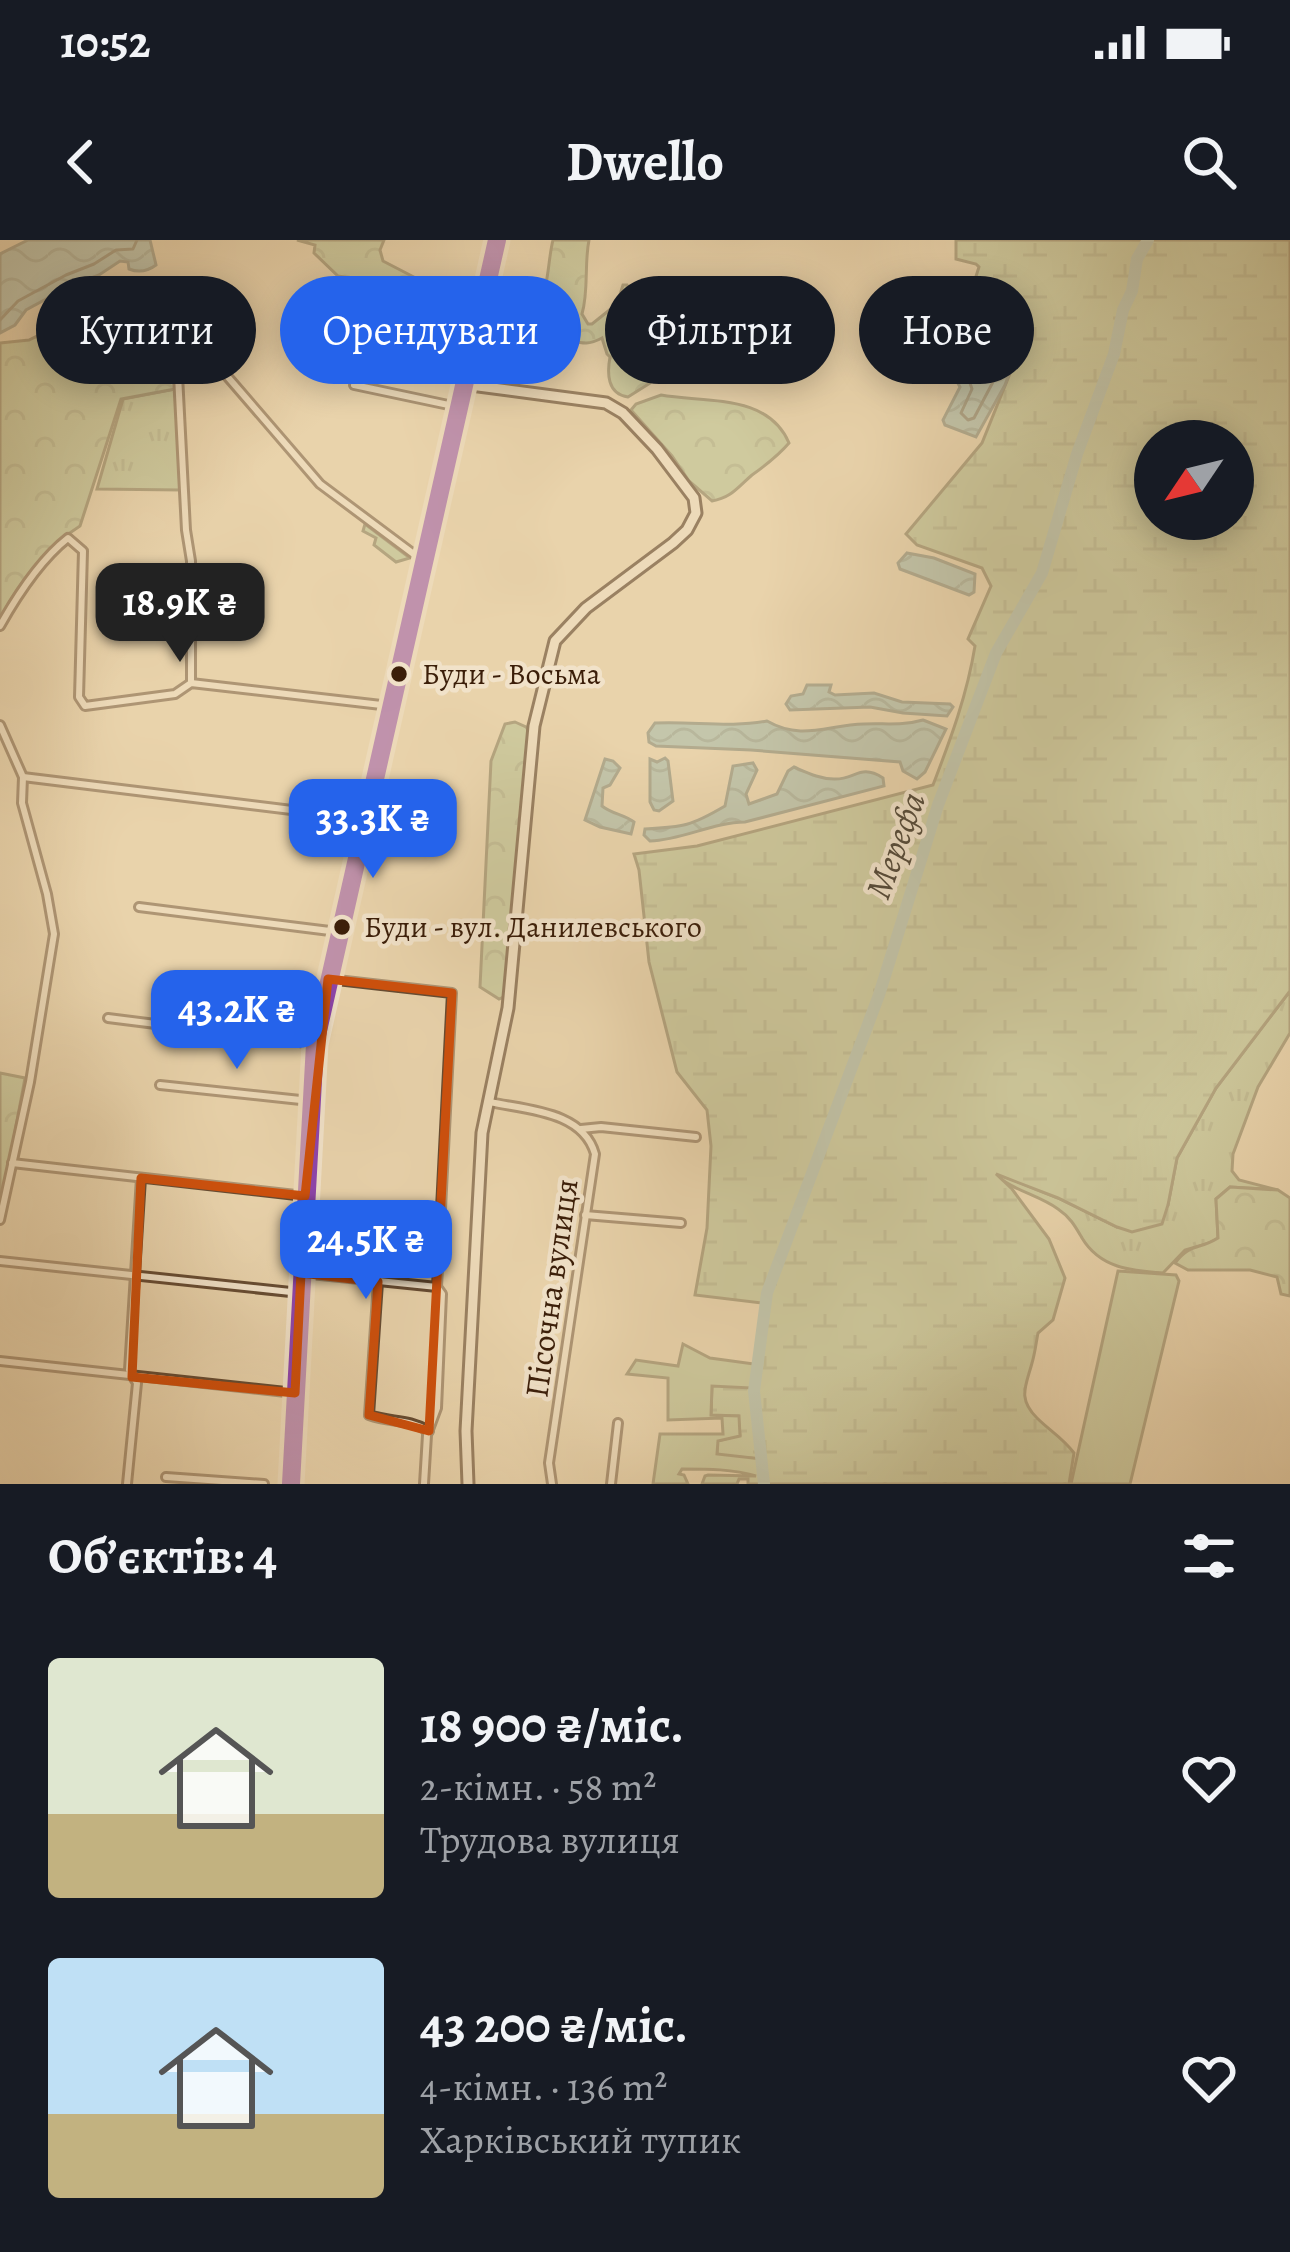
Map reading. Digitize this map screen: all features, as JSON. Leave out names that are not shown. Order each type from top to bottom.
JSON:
[{"type":"street","points":[[488,276],[497,240]]},
{"type":"street","points":[[191,682],[190,561],[175,316],[320,484],[426,560]]},
{"type":"street","points":[[290,1484],[315,1044],[463,384]]},
{"type":"street","points":[[469,1484],[466,1431],[482,1133],[508,1008],[534,726],[555,641],[586,608],[673,543],[696,512],[694,498],[657,448],[606,403],[470,384]]},
{"type":"street","points":[[354,385],[458,407]]},
{"type":"street","points":[[0,626],[15,599],[68,538],[83,551],[79,697],[85,706],[175,694],[191,682],[390,706]]},
{"type":"street","points":[[0,725],[23,778],[22,803],[54,934],[31,1082],[0,1220]]},
{"type":"street","points":[[23,778],[365,819]]},
{"type":"street","points":[[139,908],[338,932]]},
{"type":"street","points":[[328,979],[452,993],[437,1287],[442,1294],[437,1408],[429,1431],[424,1484]]},
{"type":"street","points":[[108,1018],[315,1044]]},
{"type":"street","points":[[160,1085],[310,1100]]},
{"type":"street","points":[[488,1102],[560,1117],[580,1129],[696,1137]]},
{"type":"street","name":"Пісочна вулиця","points":[[552,1484],[549,1463],[595,1154],[591,1140],[580,1129]]},
{"type":"street","points":[[12,1163],[305,1196]]},
{"type":"street","points":[[127,1484],[136,1383],[129,1370],[141,1178]]},
{"type":"street","points":[[585,1215],[681,1223]]},
{"type":"street","points":[[0,1261],[300,1293]]},
{"type":"street","points":[[301,1273],[437,1287]]},
{"type":"street","points":[[378,1282],[368,1415],[411,1421],[429,1431]]},
{"type":"street","points":[[0,1361],[295,1393]]},
{"type":"street","points":[[611,1484],[618,1423]]},
{"type":"street","points":[[166,1477],[264,1484]]},
{"type":"highlighted area","points":[[328,979],[452,993],[429,1431],[369,1415],[378,1282],[301,1273],[295,1393],[132,1377],[141,1178],[305,1196]]},
{"type":"green space","points":[[297,240],[384,240],[383,261],[412,276],[338,276],[314,253],[315,245]]},
{"type":"green space","points":[[553,240],[589,240],[582,314],[592,324],[605,314],[605,348],[602,338],[581,343],[581,276],[547,276]]},
{"type":"green space","points":[[956,240],[1290,240],[1290,991],[1216,1088],[1177,1158],[1162,1224],[1132,1232],[996,1174],[1049,1239],[1065,1278],[1053,1320],[1038,1333],[1025,1392],[1031,1411],[1074,1453],[1069,1484],[761,1484],[762,1459],[717,1455],[717,1441],[740,1435],[738,1416],[711,1416],[712,1385],[751,1387],[762,1303],[695,1295],[707,1228],[711,1146],[707,1110],[677,1072],[649,962],[634,854],[697,846],[933,785],[968,682],[975,646],[968,639],[991,586],[982,568],[917,545],[906,534],[982,443],[1006,384],[1034,384],[1034,276],[976,276],[976,264],[956,259]]},
{"type":"green space","points":[[36,337],[36,384],[175,384],[175,389],[121,399],[80,526],[34,567],[0,619],[0,343]]},
{"type":"green space","points":[[611,384],[648,384],[628,397]]},
{"type":"green space","points":[[175,389],[180,490],[97,489],[123,399]]},
{"type":"green space","points":[[661,395],[751,408],[779,427],[789,443],[734,491],[712,501],[689,481],[631,410]]},
{"type":"green space","points":[[365,524],[410,558],[396,562],[374,545],[376,538],[363,531]]},
{"type":"green space","points":[[515,722],[531,734],[508,995],[499,999],[480,987],[491,761],[505,724]]},
{"type":"green space","points":[[1290,991],[1290,1033],[1258,1087],[1233,1154],[1232,1171],[1239,1180],[1278,1190],[1230,1187],[1216,1199],[1218,1238],[1185,1250],[1163,1273],[1107,1262],[1089,1248],[1062,1212],[993,1172],[1117,1227],[1168,1205],[1177,1158],[1216,1088]]},
{"type":"green space","points":[[0,1073],[25,1078],[0,1212]]},
{"type":"green space","points":[[1230,1187],[1278,1190],[1290,1198],[1290,1296],[1281,1294],[1277,1277],[1250,1270],[1188,1270],[1175,1263],[1190,1249],[1218,1238],[1216,1199]]},
{"type":"green space","points":[[1118,1271],[1176,1275],[1179,1281],[1130,1484],[1071,1484]]},
{"type":"green space","points":[[683,1344],[710,1358],[754,1364],[751,1388],[712,1386],[711,1415],[739,1416],[740,1436],[718,1441],[717,1454],[762,1459],[761,1484],[739,1479],[737,1484],[702,1484],[708,1475],[756,1476],[682,1469],[679,1474],[688,1484],[653,1484],[660,1434],[723,1434],[722,1418],[668,1420],[668,1378],[627,1374],[636,1360],[678,1366]]},
{"type":"water","points":[[28,240],[150,240],[156,265],[136,271],[120,261],[96,276],[36,276],[36,305],[0,333],[0,254]]},
{"type":"water","points":[[1005,384],[976,437],[943,420],[960,387]]},
{"type":"water","points":[[907,553],[975,574],[974,592],[969,595],[900,569],[898,563]]},
{"type":"water","points":[[807,685],[831,685],[829,692],[835,695],[874,693],[902,702],[953,707],[947,716],[870,707],[790,710],[786,704],[791,696],[803,694]]},
{"type":"water","points":[[923,720],[946,729],[917,779],[903,771],[900,762],[656,746],[649,742],[648,733],[655,723],[767,721],[803,731]]},
{"type":"water","points":[[665,758],[673,801],[659,811],[650,802],[650,759]]},
{"type":"water","points":[[605,759],[620,768],[603,788],[602,806],[634,822],[631,834],[585,820]]},
{"type":"water","points":[[753,763],[757,770],[746,794],[749,804],[777,794],[794,767],[829,779],[869,772],[883,778],[884,786],[674,838],[650,841],[644,835],[645,829],[687,824],[725,806],[733,766]]},
{"type":"waterway","name":"Мерефа","points":[[764,1484],[754,1391],[767,1293],[879,995],[938,805],[996,653],[1042,573],[1077,454],[1114,354],[1137,259],[1148,240]]},
{"type":"transit line","points":[[291,1484],[315,1044],[497,240]]},
{"type":"place","name":"Буди - Восьма","points":[[399,674]]},
{"type":"place","name":"Буди - вул. Данилевського","points":[[342,927]]}]
